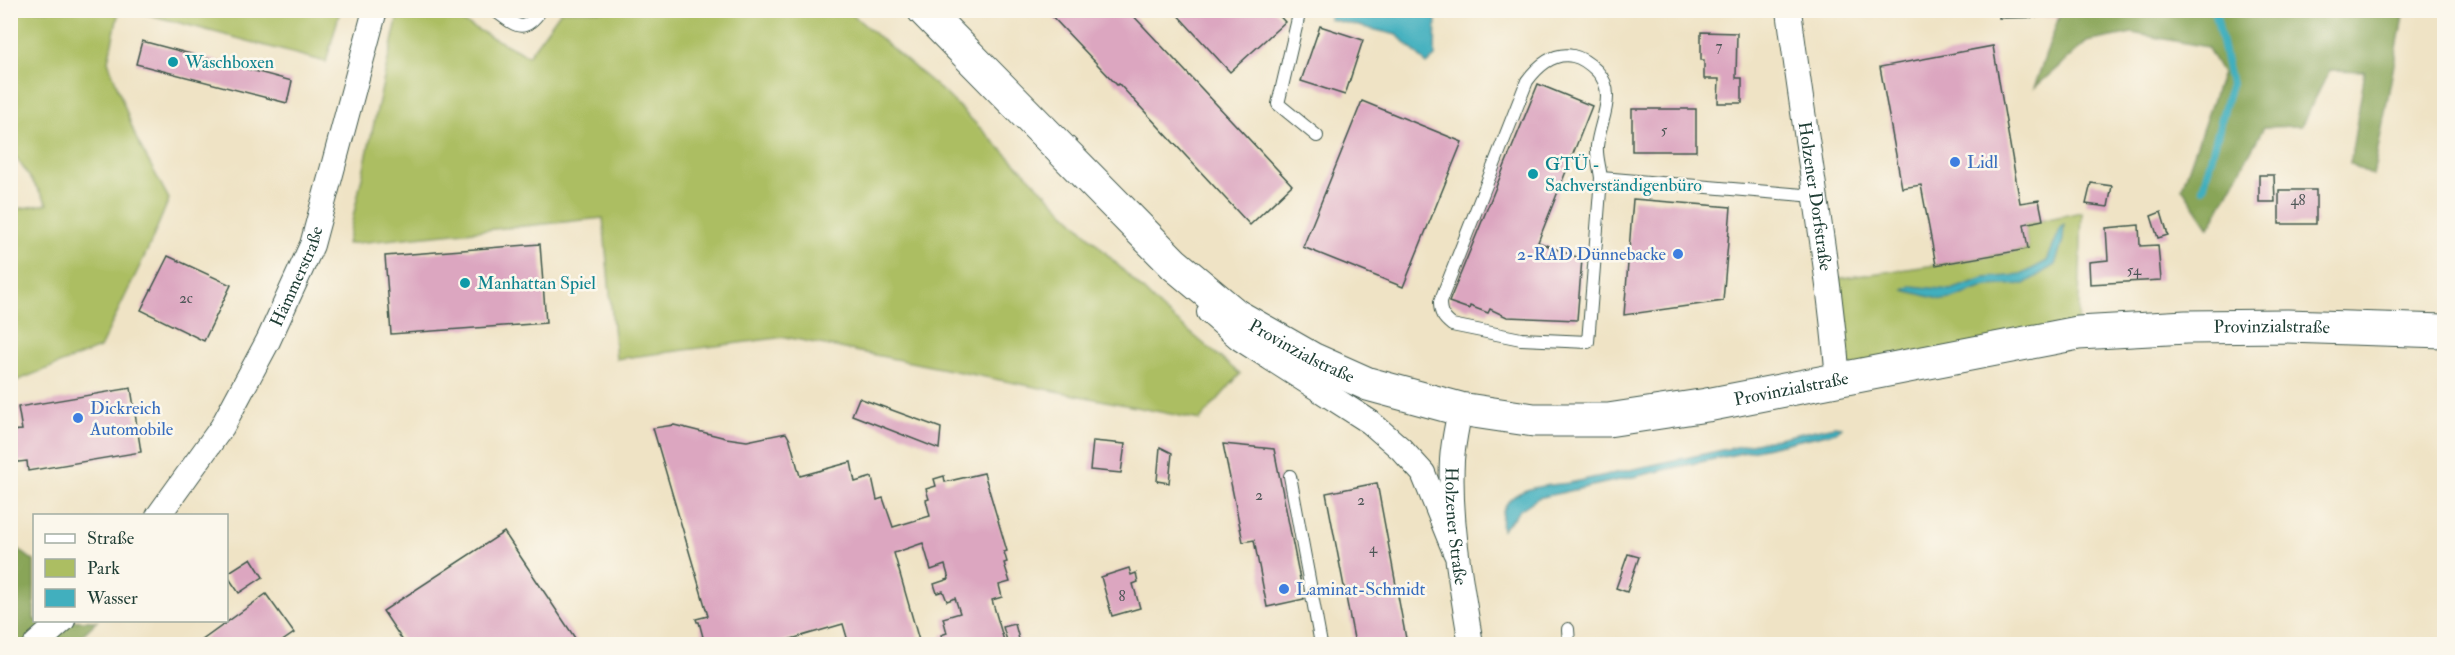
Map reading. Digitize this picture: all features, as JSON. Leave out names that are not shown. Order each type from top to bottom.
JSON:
[{"type":"main road","name":"Provinzialstraße","points":[[924,10],[1174,264],[1235,315],[1312,359],[1368,384],[1460,409],[1534,420],[1608,420],[1707,405],[2078,333],[2208,326],[2445,330]]},
{"type":"street","name":"Hämmerstraße","points":[[159,514],[222,427],[268,341],[312,245],[375,10]]},
{"type":"street","name":"Holzener Dorfstraße","points":[[1789,10],[1832,307],[1838,380]]},
{"type":"street","name":"Provinzialstraße","points":[[1174,264],[1180,286],[1239,338],[1370,422],[1401,449],[1423,473],[1455,552]]},
{"type":"street","name":"Holzener Straße","points":[[1460,409],[1452,458],[1455,552],[1471,645]]},
{"type":"street","points":[[36,645],[62,622]]},
{"type":"lane","points":[[494,10],[516,26],[524,27],[532,23],[541,10]]},
{"type":"lane","points":[[1300,10],[1278,104],[1317,136]]},
{"type":"lane","points":[[1561,55],[1584,60],[1602,77],[1607,89],[1607,104],[1597,147],[1601,178],[1588,342],[1521,339],[1452,325],[1444,318],[1440,311],[1440,302],[1527,81],[1536,69],[1561,55]]},
{"type":"lane","points":[[1601,178],[1815,196]]},
{"type":"lane","points":[[1290,476],[1321,645]]},
{"type":"lane","points":[[1568,629],[1569,645]]},
{"type":"green space","points":[[11,10],[119,11],[108,61],[136,138],[169,199],[149,247],[100,348],[11,383],[11,210],[48,204],[11,150]]},
{"type":"green space","points":[[135,11],[340,11],[326,62]]},
{"type":"green space","points":[[399,11],[442,11],[528,56],[561,11],[848,11],[948,96],[1161,308],[1240,374],[1200,420],[785,337],[616,359],[603,218],[347,244]]},
{"type":"green space","points":[[2061,11],[2404,11],[2373,176],[2350,163],[2365,71],[2330,70],[2301,126],[2264,127],[2209,228],[2182,188],[2222,73],[2207,47],[2132,33],[2087,42],[2034,88]]},
{"type":"green space","points":[[2082,212],[2078,333],[1838,380],[1828,280],[2028,249],[2024,224]]},
{"type":"green space","points":[[10,543],[33,560],[33,622],[96,622],[73,644],[11,644]]},
{"type":"water","points":[[1331,11],[1436,11],[1435,57],[1427,64],[1397,35],[1329,19]]},
{"type":"water","points":[[2064,225],[2063,240],[2055,265],[2024,284],[1987,286],[1952,299],[1942,300],[1904,290],[1911,286],[1951,290],[1984,278],[2021,275],[2047,261],[2061,227]]},
{"type":"water","points":[[1834,426],[1842,427],[1836,432],[1538,498],[1520,510],[1502,530],[1502,516],[1506,505],[1512,497],[1533,488],[1569,483]]},
{"type":"building","points":[[1046,10],[1128,10],[1292,185],[1250,225],[1119,84],[1117,85]]},
{"type":"building","points":[[1173,10],[1274,10],[1285,22],[1230,72]]},
{"type":"building","points":[[1999,10],[2058,10],[2058,17],[1999,18]]},
{"type":"building","points":[[1320,26],[1363,40],[1345,95],[1301,81]]},
{"type":"building","points":[[1701,32],[1737,33],[1736,78],[1742,78],[1742,103],[1718,103],[1719,79],[1704,79]]},
{"type":"building","points":[[142,41],[292,81],[287,103],[136,64]]},
{"type":"building","name":"Lidl","points":[[1993,46],[2020,203],[2039,200],[2043,220],[2024,224],[2028,249],[1936,265],[1921,185],[1902,188],[1880,67]]},
{"type":"building","name":"GTÜ - Sachverständigenbüro","points":[[1538,84],[1592,106],[1538,242],[1582,259],[1577,320],[1507,317],[1490,309],[1488,313],[1470,306],[1469,309],[1449,302]]},
{"type":"building","points":[[1362,101],[1462,142],[1403,287],[1303,247]]},
{"type":"building","points":[[1632,109],[1696,109],[1696,151],[1632,151]]},
{"type":"building","points":[[2259,175],[2274,175],[2275,202],[2259,202]]},
{"type":"building","points":[[2091,183],[2112,186],[2108,207],[2086,204]]},
{"type":"building","points":[[2279,190],[2316,190],[2316,224],[2279,224]]},
{"type":"building","name":"2-RAD Dünnebacke","points":[[1633,199],[1731,207],[1723,301],[1624,315]]},
{"type":"building","points":[[2161,212],[2168,235],[2158,238],[2151,216]]},
{"type":"building","points":[[2139,225],[2140,246],[2158,245],[2161,280],[2090,284],[2089,262],[2108,260],[2106,228]]},
{"type":"building","name":"Manhattan Spiel","points":[[540,244],[546,323],[391,334],[385,256]]},
{"type":"building","points":[[168,256],[231,285],[204,341],[141,310]]},
{"type":"building","name":"Dickreich Automobile","points":[[131,388],[141,452],[28,471],[27,461],[10,463],[10,431],[22,430],[18,407]]},
{"type":"building","points":[[859,398],[941,428],[939,449],[852,415]]},
{"type":"building","points":[[674,425],[747,441],[786,433],[800,476],[851,462],[855,482],[872,477],[877,500],[883,498],[893,527],[930,516],[926,489],[936,486],[934,479],[944,476],[945,482],[984,473],[1007,551],[1004,552],[1007,562],[1004,563],[1010,582],[999,585],[1002,597],[992,600],[1005,644],[944,644],[941,635],[947,633],[943,618],[960,613],[955,598],[947,601],[943,591],[937,593],[934,584],[949,579],[945,565],[931,570],[923,543],[894,553],[920,644],[847,644],[843,624],[774,644],[693,644],[692,641],[703,637],[696,619],[708,616],[653,428]]},
{"type":"building","points":[[1093,441],[1125,444],[1121,473],[1090,470]]},
{"type":"building","points":[[1223,444],[1274,449],[1304,599],[1267,607],[1254,540],[1243,542]]},
{"type":"building","points":[[1160,447],[1172,453],[1169,483],[1157,481]]},
{"type":"building","points":[[1377,483],[1407,644],[1355,644],[1326,493]]},
{"type":"building","points":[[504,532],[579,644],[405,644],[383,611]]},
{"type":"building","points":[[1628,554],[1639,557],[1627,592],[1616,588]]},
{"type":"building","points":[[251,558],[263,577],[239,593],[228,577],[228,573]]},
{"type":"building","points":[[1129,568],[1131,575],[1136,573],[1138,582],[1133,584],[1140,608],[1112,616],[1101,577]]},
{"type":"building","points":[[266,594],[294,633],[278,644],[203,644],[201,641]]},
{"type":"building","points":[[1015,624],[1020,643],[1008,644],[1003,627]]},
{"type":"waterway","points":[[2203,188],[2231,84],[2215,10]]},
{"type":"place","name":"Waschboxen","points":[[173,62]]},
{"type":"place","name":"Lidl","points":[[1955,162]]},
{"type":"place","name":"GTÜ - Sachverständigenbüro","points":[[1533,174]]},
{"type":"place","name":"2-RAD Dünnebacke","points":[[1678,254]]},
{"type":"place","name":"Manhattan Spiel","points":[[465,283]]},
{"type":"place","name":"Dickreich Automobile","points":[[78,418]]},
{"type":"place","name":"Laminat-Schmidt","points":[[1284,589]]}]
